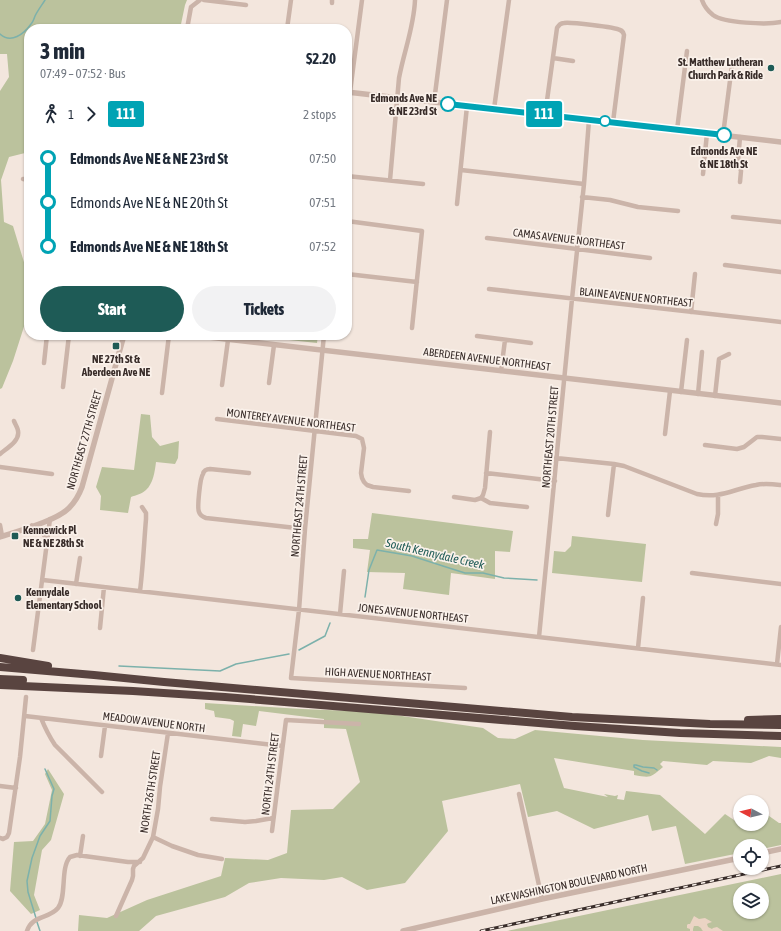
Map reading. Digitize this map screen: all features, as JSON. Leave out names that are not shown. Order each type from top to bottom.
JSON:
[{"type":"highway","points":[[0,658],[164,682]]},
{"type":"highway","points":[[0,667],[572,716],[662,722],[781,725]]},
{"type":"highway","points":[[0,679],[575,726],[708,734],[781,736]]},
{"type":"highway","points":[[0,685],[133,690]]},
{"type":"highway","points":[[662,722],[781,719]]},
{"type":"highway","points":[[708,734],[781,741]]},
{"type":"street","points":[[188,24],[191,7],[200,0]]},
{"type":"street","points":[[204,0],[246,5]]},
{"type":"street","points":[[288,24],[291,0]]},
{"type":"street","points":[[352,66],[362,0]]},
{"type":"street","points":[[390,180],[397,98],[402,62],[413,24],[415,0]]},
{"type":"street","points":[[434,102],[447,0]]},
{"type":"street","points":[[494,109],[508,0]]},
{"type":"street","points":[[702,0],[708,11],[724,20],[766,24],[781,22]]},
{"type":"street","points":[[545,114],[557,28],[565,22],[616,28],[623,32],[624,38],[613,122]]},
{"type":"street","points":[[677,130],[687,51]]},
{"type":"street","points":[[553,58],[573,61]]},
{"type":"street","points":[[724,135],[732,65]]},
{"type":"street","points":[[352,92],[781,142]]},
{"type":"street","points":[[457,204],[467,106]]},
{"type":"street","name":"NORTHEAST 20TH STREET","points":[[540,637],[589,120]]},
{"type":"street","points":[[703,174],[707,133]]},
{"type":"street","points":[[740,137],[738,161],[740,182]]},
{"type":"street","points":[[461,170],[584,184]]},
{"type":"street","points":[[352,176],[423,184]]},
{"type":"street","points":[[582,197],[610,200],[638,207],[678,211]]},
{"type":"street","points":[[733,217],[781,222]]},
{"type":"street","points":[[352,222],[422,230],[412,328]]},
{"type":"street","name":"CAMAS AVENUE NORTHEAST","points":[[487,238],[650,258]]},
{"type":"street","points":[[725,265],[781,272]]},
{"type":"street","points":[[691,312],[694,274]]},
{"type":"street","points":[[352,275],[417,282]]},
{"type":"street","name":"BLAINE AVENUE NORTHEAST","points":[[489,289],[781,322]]},
{"type":"street","points":[[476,336],[531,343]]},
{"type":"street","points":[[44,363],[46,340]]},
{"type":"street","points":[[63,386],[68,340]]},
{"type":"street","name":"NORTHEAST 27TH STREET","points":[[50,519],[65,512],[74,503],[82,487],[123,340]]},
{"type":"street","points":[[162,393],[168,340]]},
{"type":"street","points":[[222,385],[228,340]]},
{"type":"street","name":"ABERDEEN AVENUE NORTHEAST","points":[[228,340],[781,403]]},
{"type":"street","name":"NORTHEAST 24TH STREET","points":[[291,678],[299,610],[305,529],[324,340]]},
{"type":"street","points":[[501,370],[505,340]]},
{"type":"street","points":[[681,392],[687,340]]},
{"type":"street","points":[[269,383],[274,345]]},
{"type":"street","points":[[698,394],[702,352]]},
{"type":"street","points":[[715,396],[719,359],[729,354]]},
{"type":"street","points":[[665,434],[670,391]]},
{"type":"street","name":"MONTEREY AVENUE NORTHEAST","points":[[217,419],[352,435],[362,439],[364,448],[362,478],[366,485],[409,492]]},
{"type":"street","points":[[0,454],[15,442],[18,437],[18,431],[14,421]]},
{"type":"street","points":[[454,497],[475,500],[481,498],[484,492],[490,432]]},
{"type":"street","points":[[705,445],[736,449],[744,447],[757,437],[781,439]]},
{"type":"street","points":[[556,458],[624,466],[704,496],[718,496],[757,485],[781,485]]},
{"type":"street","points":[[608,515],[614,464]]},
{"type":"street","points":[[0,467],[52,474]]},
{"type":"street","points":[[249,473],[210,469],[205,471],[202,476],[198,506],[198,512],[200,515],[206,518],[305,529]]},
{"type":"street","points":[[486,473],[555,481]]},
{"type":"street","points":[[716,524],[718,514],[718,496]]},
{"type":"street","points":[[481,498],[490,503],[527,507]]},
{"type":"street","points":[[140,591],[146,519],[146,513],[142,507]]},
{"type":"street","points":[[0,525],[1,537],[50,519],[33,650]]},
{"type":"street","points":[[32,526],[41,531],[48,539]]},
{"type":"street","points":[[76,584],[80,558]]},
{"type":"street","points":[[340,614],[344,572]]},
{"type":"street","points":[[692,573],[781,584]]},
{"type":"street","name":"JONES AVENUE NORTHEAST","points":[[43,580],[779,665]]},
{"type":"street","points":[[100,628],[104,587]]},
{"type":"street","points":[[638,648],[643,598]]},
{"type":"street","points":[[779,665],[781,627]]},
{"type":"street","name":"HIGH AVENUE NORTHEAST","points":[[291,678],[465,688]]},
{"type":"street","points":[[0,838],[7,838],[9,833],[25,716],[26,697]]},
{"type":"street","name":"MEADOW AVENUE NORTH","points":[[25,716],[282,746]]},
{"type":"street","points":[[41,718],[49,737],[55,745],[102,792]]},
{"type":"street","name":"NORTH 24TH STREET","points":[[272,831],[286,720],[359,724]]},
{"type":"street","points":[[101,756],[105,726]]},
{"type":"street","name":"NORTH 26TH STREET","points":[[116,916],[132,880],[134,866],[143,858],[153,837],[168,733]]},
{"type":"street","points":[[0,786],[16,788]]},
{"type":"street","points":[[519,794],[542,900]]},
{"type":"street","points":[[212,818],[245,822],[273,818]]},
{"type":"street","points":[[80,856],[83,836]]},
{"type":"street","points":[[153,837],[172,846],[198,855],[222,860]]},
{"type":"street","points":[[769,852],[781,849]]},
{"type":"street","points":[[27,931],[30,924],[55,911],[60,905],[68,859],[73,856],[80,856],[140,862]]},
{"type":"street","name":"LAKE WASHINGTON BOULEVARD NORTH","points":[[403,931],[733,859]]},
{"type":"green space","points":[[0,0],[187,0],[181,24],[24,24],[24,153],[9,157],[1,180],[4,222],[13,226],[24,262],[24,327],[13,361],[2,388],[0,389],[0,91],[9,77],[7,54],[0,54]]},
{"type":"green space","points":[[289,340],[317,340],[317,343]]},
{"type":"green space","points":[[141,414],[150,415],[152,437],[160,446],[179,441],[178,458],[175,464],[156,462],[152,481],[144,491],[131,497],[128,513],[100,510],[101,496],[96,487],[102,467],[134,470]]},
{"type":"green space","points":[[372,513],[513,531],[510,552],[495,551],[495,579],[451,573],[449,595],[403,589],[405,573],[367,572],[370,550],[353,548],[353,539],[368,539]]},
{"type":"green space","points":[[572,536],[646,544],[642,582],[552,573],[554,551],[565,552],[571,546]]},
{"type":"green space","points":[[205,703],[375,712],[483,728],[498,738],[515,739],[535,730],[643,740],[781,747],[781,758],[769,756],[751,763],[713,761],[707,765],[663,761],[660,764],[663,767],[653,775],[647,777],[634,775],[634,771],[554,758],[564,788],[608,797],[604,794],[615,796],[618,795],[617,799],[624,800],[626,791],[660,795],[705,834],[725,814],[733,819],[733,831],[769,831],[769,816],[781,823],[781,845],[769,848],[769,839],[733,839],[733,854],[685,864],[676,826],[652,831],[648,815],[594,829],[557,811],[528,817],[520,784],[442,801],[448,831],[405,883],[367,890],[342,877],[324,880],[281,878],[249,883],[225,897],[156,916],[139,931],[78,931],[79,915],[107,918],[147,900],[221,876],[225,858],[268,860],[287,853],[291,810],[333,809],[360,782],[346,729],[324,728],[324,719],[259,711],[256,726],[243,724],[241,737],[232,736],[234,721],[215,717],[214,711],[205,709]]},
{"type":"green space","points":[[48,769],[64,794],[51,840],[42,850],[34,895],[40,910],[31,914],[10,891],[14,842],[33,841],[45,824],[52,790],[45,774]]},
{"type":"green space","points":[[781,874],[781,931],[507,931],[733,884],[733,919],[769,919],[769,883],[738,883]]},
{"type":"shaded area","points":[[694,916],[699,919],[705,918],[712,922],[707,924],[708,927],[712,929],[717,927],[723,931],[703,931],[698,926],[694,926],[693,931],[690,931],[690,929],[687,928],[687,925],[690,924]]},
{"type":"waterway","points":[[31,24],[45,0]]},
{"type":"waterway","points":[[0,34],[4,37],[13,38],[24,31]]},
{"type":"waterway","name":"South Kennydale Creek","points":[[365,597],[369,570],[377,550],[412,556],[465,573],[483,573],[504,578],[537,580]]},
{"type":"waterway","name":"South Kennydale Creek","points":[[299,650],[325,636],[330,623]]},
{"type":"waterway","name":"South Kennydale Creek","points":[[119,666],[220,671],[236,664],[289,654]]},
{"type":"waterway","points":[[649,773],[634,767],[634,765],[654,768],[657,770]]},
{"type":"waterway","name":"South Kennydale Creek","points":[[36,918],[28,892],[27,881],[32,858],[40,836],[50,821],[54,789],[45,769]]},
{"type":"waterway","name":"South Kennydale Creek","points":[[37,922],[40,931]]},
{"type":"railway","points":[[481,931],[781,866]]},
{"type":"bus line","name":"111","points":[[448,104],[724,135]]},
{"type":"place","name":"St. Matthew Lutheran Church Park & Ride","points":[[771,68]]},
{"type":"place","name":"Edmonds Ave NE & NE 23rd St","points":[[448,104]]},
{"type":"place","name":"Edmonds Ave NE & NE 18th St","points":[[724,135]]},
{"type":"place","name":"NE 27th St & Aberdeen Ave NE","points":[[116,346]]},
{"type":"place","name":"Kennewick Pl NE & NE 28th St","points":[[15,536]]},
{"type":"place","name":"Kennydale Elementary School","points":[[18,598]]}]
